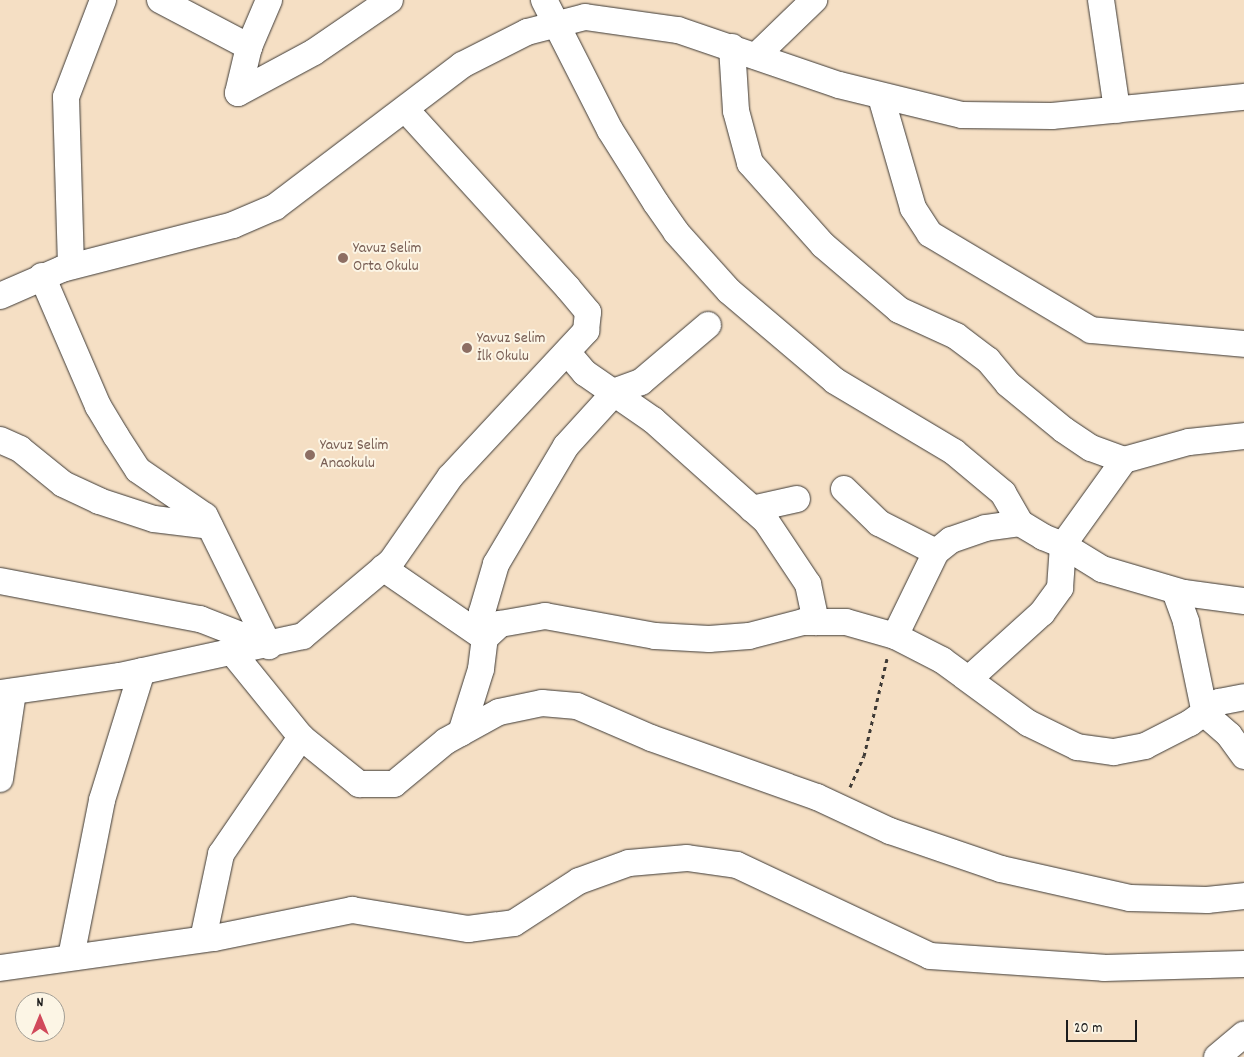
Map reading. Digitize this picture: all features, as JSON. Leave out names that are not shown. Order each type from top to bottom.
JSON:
[{"type":"street","points":[[71,266],[66,97],[103,0]]},
{"type":"street","points":[[160,0],[249,47]]},
{"type":"street","points":[[269,0],[249,47],[238,94],[314,52],[390,0]]},
{"type":"street","points":[[814,0],[744,52],[736,111],[750,163],[823,245],[899,310],[956,336],[988,360],[1008,384],[1064,430],[1091,448],[1124,460]]},
{"type":"street","points":[[1101,0],[1117,110]]},
{"type":"street","points":[[553,7],[610,130],[676,232],[729,292],[835,381],[954,452],[1003,493],[1020,522],[1102,569],[1175,591],[1244,601]]},
{"type":"street","points":[[0,296],[42,276],[71,266],[233,225],[275,207],[462,65],[553,7],[585,17],[620,19],[744,52],[881,97],[962,115],[1052,116],[1244,97]]},
{"type":"street","points":[[881,97],[913,208],[930,234],[1091,330],[1244,344]]},
{"type":"street","points":[[0,779],[6,693],[142,671],[269,646],[304,636],[383,568],[450,476],[568,353],[586,331],[588,312],[404,109]]},
{"type":"street","points":[[42,276],[98,406],[138,470],[205,516],[269,646]]},
{"type":"street","points":[[461,733],[481,669],[485,638],[482,612],[496,564],[566,446],[616,391],[641,382],[708,325]]},
{"type":"street","points":[[568,353],[585,373],[616,391],[766,521],[808,584],[816,622]]},
{"type":"street","points":[[970,678],[1042,613],[1060,588],[1063,545],[1124,460],[1163,447],[1244,436]]},
{"type":"street","points":[[0,440],[20,448],[63,484],[99,501],[154,519],[210,526]]},
{"type":"street","points":[[844,489],[880,522],[936,552]]},
{"type":"street","points":[[752,509],[797,498]]},
{"type":"street","points":[[895,636],[936,552],[968,534],[1020,522]]},
{"type":"street","points":[[383,568],[485,638]]},
{"type":"street","points":[[0,581],[200,619],[269,646]]},
{"type":"street","points":[[1175,591],[1186,622],[1205,714],[1229,735],[1244,756]]},
{"type":"street","points":[[485,638],[500,624],[545,616],[655,636],[709,639],[749,636],[816,622],[846,622],[895,636],[970,678],[1028,723],[1078,747],[1114,752],[1145,746],[1205,714],[1219,702],[1244,698]]},
{"type":"street","points":[[233,653],[301,737],[359,784],[394,784],[461,733],[499,712],[542,703],[577,706],[841,808],[950,853],[1063,885],[1130,898],[1207,900],[1244,896]]},
{"type":"street","points":[[71,957],[102,800],[142,671]]},
{"type":"street","points":[[203,939],[222,854],[301,737]]},
{"type":"street","points":[[0,968],[203,939],[352,910],[468,929],[514,923],[579,881],[629,863],[687,858],[737,865],[930,956],[1104,968],[1244,964]]},
{"type":"street","points":[[1216,1057],[1244,1034]]},
{"type":"path","points":[[841,808],[864,756],[878,687],[895,636]]},
{"type":"place","name":"Yavuz Selim Orta Okulu","points":[[343,258]]},
{"type":"place","name":"Yavuz Selim İlk Okulu","points":[[467,348]]},
{"type":"place","name":"Yavuz Selim Anaokulu","points":[[310,455]]}]
